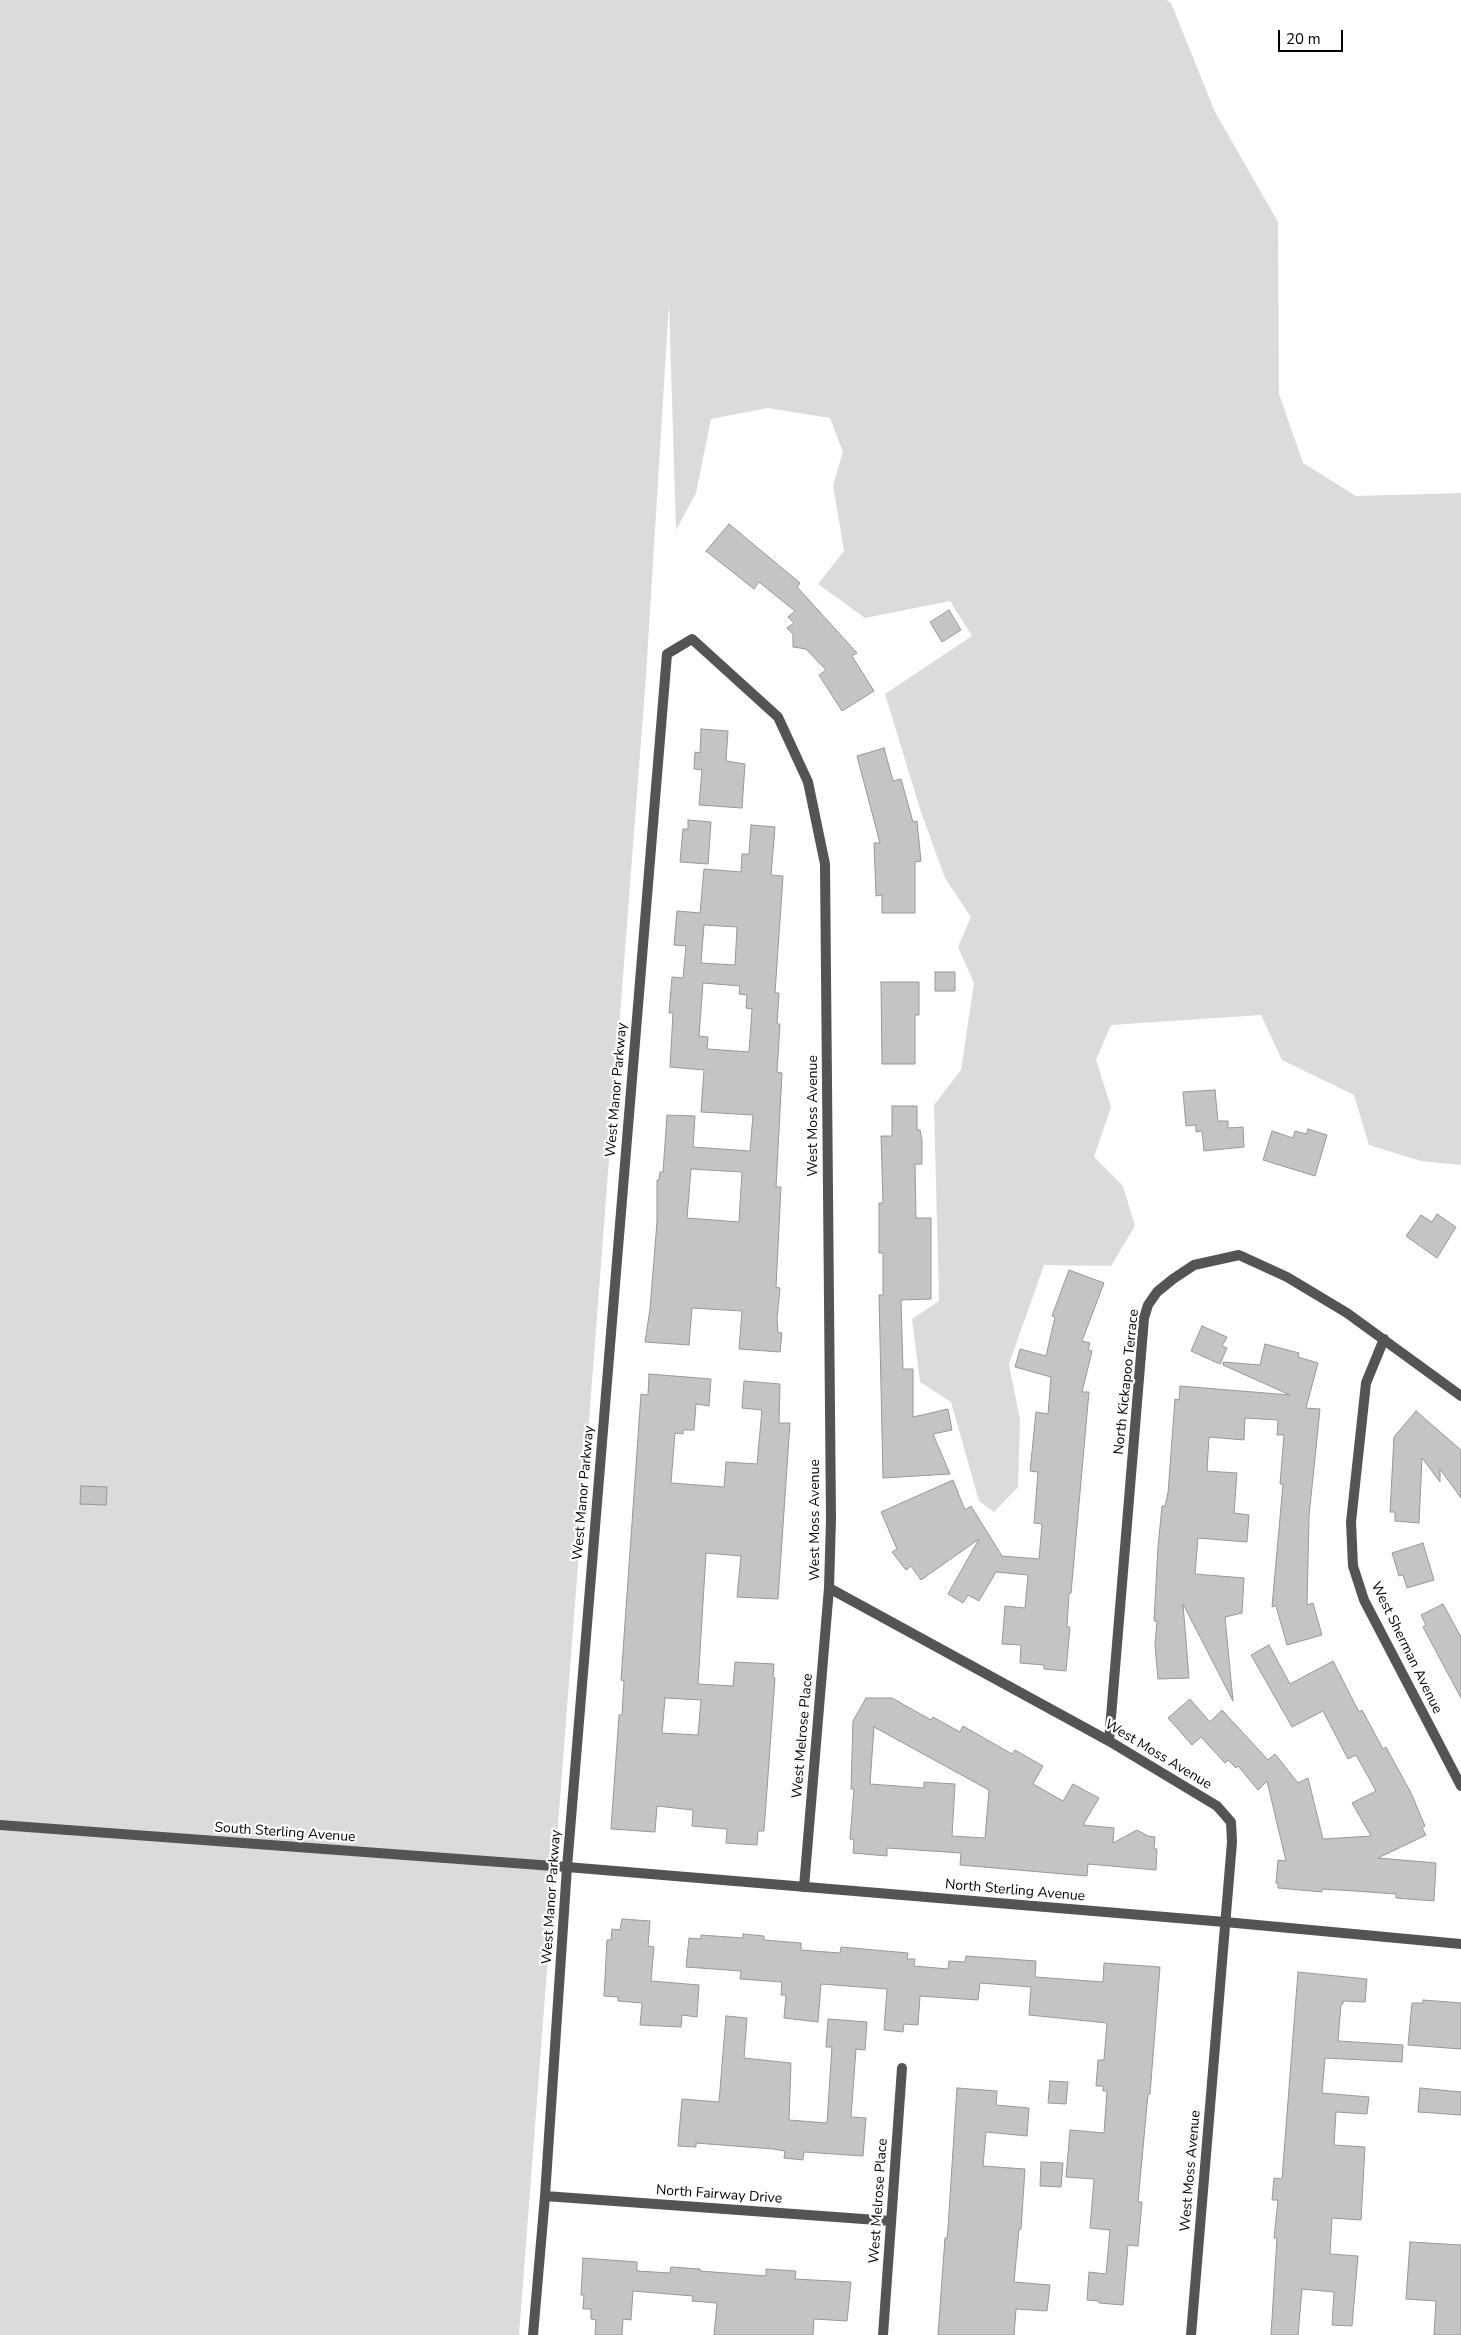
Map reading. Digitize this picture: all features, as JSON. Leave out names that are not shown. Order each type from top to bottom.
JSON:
[{"type":"street","name":"West Moss Avenue","points":[[667,654],[692,639],[778,717],[808,782],[826,864],[831,1509],[829,1588],[1109,1741],[1217,1806],[1231,1822],[1232,1842],[1191,2335]]},
{"type":"street","name":"West Manor Parkway","points":[[533,2335],[545,2196],[567,1867],[667,654]]},
{"type":"street","name":"North Kickapoo Terrace","points":[[1109,1741],[1144,1318],[1150,1301],[1173,1279],[1194,1266],[1239,1256],[1287,1277],[1347,1313],[1461,1396]]},
{"type":"street","name":"West Sherman Avenue","points":[[1384,1339],[1366,1383],[1351,1522],[1353,1566],[1364,1600],[1461,1786]]},
{"type":"street","name":"West Melrose Place","points":[[804,1887],[829,1588]]},
{"type":"street","name":"South Sterling Avenue","points":[[0,1825],[567,1867]]},
{"type":"street","name":"North Sterling Avenue","points":[[567,1867],[1225,1922],[1461,1944]]},
{"type":"street","name":"West Melrose Place","points":[[883,2335],[902,2068]]},
{"type":"street","name":"North Fairway Drive","points":[[545,2196],[891,2221]]},
{"type":"shaded area","points":[[0,0],[1167,0],[1171,3],[1215,112],[1278,222],[1279,394],[1303,463],[1356,496],[1461,493],[1461,1165],[1421,1161],[1369,1145],[1354,1095],[1282,1060],[1261,1015],[1111,1025],[1096,1060],[1111,1107],[1094,1157],[1123,1186],[1135,1226],[1111,1266],[1044,1265],[1009,1364],[1020,1420],[1018,1487],[994,1512],[979,1501],[951,1402],[920,1382],[912,1319],[939,1301],[934,1105],[961,1070],[974,983],[958,947],[971,917],[945,878],[921,812],[885,694],[972,636],[950,601],[865,618],[818,584],[844,551],[833,485],[843,452],[830,418],[768,408],[711,419],[696,493],[676,530],[669,303],[646,676],[519,2335],[0,2335]]},
{"type":"building","points":[[729,524],[800,583],[797,587],[857,653],[852,656],[874,691],[842,711],[819,675],[826,670],[806,649],[793,647],[793,634],[787,628],[794,623],[788,617],[795,611],[759,582],[754,589],[706,551]]},
{"type":"building","points":[[949,610],[961,630],[942,642],[930,622]]},
{"type":"building","points":[[701,729],[728,731],[726,761],[745,764],[742,808],[699,805],[702,770],[694,769],[695,752],[700,753]]},
{"type":"building","points":[[884,748],[893,781],[901,779],[913,822],[917,821],[921,861],[915,862],[915,913],[882,913],[882,895],[876,896],[874,843],[880,843],[857,756]]},
{"type":"building","points":[[688,820],[711,822],[708,864],[680,862],[683,829],[688,829]]},
{"type":"building","points":[[751,825],[775,827],[771,875],[783,876],[775,993],[779,993],[777,1024],[780,1024],[777,1072],[782,1073],[776,1187],[781,1187],[776,1287],[780,1288],[777,1319],[778,1332],[782,1333],[780,1352],[739,1349],[742,1311],[692,1308],[689,1345],[645,1342],[650,1309],[657,1222],[657,1180],[659,1180],[660,1172],[663,1172],[667,1115],[695,1116],[693,1147],[750,1151],[753,1115],[701,1112],[704,1070],[670,1067],[673,1013],[669,1013],[672,977],[683,978],[686,946],[674,945],[677,911],[700,913],[704,869],[741,872],[742,854],[749,854]],"holes":[[[704,925],[737,927],[735,965],[701,963]],[[703,983],[740,986],[739,994],[747,995],[746,1008],[752,1009],[749,1052],[707,1049],[708,1037],[699,1036]],[[691,1169],[742,1172],[739,1222],[687,1218]]]},
{"type":"building","points":[[935,972],[955,972],[955,991],[935,991]]},
{"type":"building","points":[[881,982],[919,982],[919,1015],[915,1015],[915,1064],[882,1064]]},
{"type":"building","points":[[1215,1090],[1218,1121],[1228,1121],[1228,1128],[1243,1127],[1244,1147],[1204,1151],[1202,1131],[1196,1132],[1196,1125],[1186,1126],[1183,1092]]},
{"type":"building","points":[[892,1106],[917,1106],[917,1130],[920,1130],[922,1140],[922,1164],[915,1164],[916,1218],[931,1218],[931,1299],[901,1300],[903,1369],[913,1369],[913,1417],[948,1409],[952,1430],[933,1434],[950,1474],[883,1478],[879,1295],[883,1295],[883,1253],[879,1253],[879,1203],[883,1203],[881,1136],[892,1136]]},
{"type":"building","points":[[1308,1129],[1327,1135],[1315,1176],[1263,1160],[1272,1131],[1293,1138],[1295,1131],[1306,1134]]},
{"type":"building","points":[[1437,1214],[1456,1227],[1437,1258],[1406,1236],[1421,1215],[1432,1222]]},
{"type":"building","points":[[1069,1270],[1104,1283],[1082,1341],[1090,1343],[1088,1350],[1092,1351],[1082,1392],[1089,1392],[1071,1593],[1069,1593],[1067,1627],[1070,1627],[1066,1671],[1044,1669],[1044,1665],[1020,1663],[1021,1645],[1002,1644],[1005,1606],[1025,1608],[1028,1575],[996,1572],[979,1601],[968,1595],[963,1603],[948,1594],[979,1539],[921,1580],[911,1566],[906,1570],[892,1552],[897,1549],[881,1512],[953,1480],[965,1510],[971,1506],[1002,1556],[1039,1559],[1042,1524],[1034,1523],[1038,1472],[1030,1471],[1036,1412],[1048,1414],[1051,1377],[1015,1367],[1020,1349],[1046,1356],[1055,1317],[1052,1316]]},
{"type":"building","points":[[1202,1326],[1227,1337],[1222,1346],[1227,1348],[1220,1364],[1191,1351]]},
{"type":"building","points":[[1265,1344],[1299,1353],[1298,1357],[1318,1363],[1306,1408],[1320,1409],[1309,1516],[1307,1605],[1313,1603],[1322,1635],[1287,1645],[1276,1606],[1272,1607],[1283,1484],[1280,1484],[1284,1435],[1277,1435],[1278,1420],[1245,1418],[1244,1440],[1209,1437],[1207,1471],[1237,1473],[1234,1513],[1249,1515],[1247,1542],[1198,1538],[1195,1574],[1244,1578],[1242,1613],[1225,1617],[1233,1701],[1183,1604],[1189,1678],[1158,1679],[1155,1645],[1157,1621],[1154,1621],[1158,1547],[1162,1506],[1165,1506],[1168,1493],[1175,1399],[1179,1400],[1180,1386],[1290,1395],[1223,1365],[1223,1362],[1260,1365]]},
{"type":"building","points":[[649,1374],[711,1379],[709,1406],[696,1404],[694,1430],[683,1430],[683,1434],[675,1433],[671,1483],[724,1487],[726,1462],[757,1464],[762,1410],[742,1408],[744,1381],[780,1384],[779,1423],[790,1423],[778,1599],[737,1597],[741,1556],[706,1553],[698,1684],[733,1686],[735,1662],[774,1664],[773,1677],[775,1678],[764,1831],[758,1831],[757,1845],[726,1843],[727,1829],[692,1826],[693,1810],[657,1806],[655,1832],[611,1829],[619,1715],[622,1715],[624,1681],[621,1680],[641,1394],[648,1395]],"holes":[[[665,1698],[701,1700],[698,1735],[662,1733]]]},
{"type":"building","points":[[1416,1411],[1461,1450],[1461,1498],[1440,1469],[1440,1482],[1422,1458],[1419,1523],[1395,1521],[1395,1512],[1390,1512],[1394,1437]]},
{"type":"building","points":[[81,1486],[107,1487],[106,1505],[80,1504]]},
{"type":"building","points":[[1423,1543],[1434,1580],[1407,1588],[1403,1575],[1399,1576],[1392,1553]]},
{"type":"building","points":[[1443,1604],[1461,1637],[1461,1698],[1423,1627],[1426,1625],[1421,1615]]},
{"type":"building","points":[[1269,1645],[1290,1684],[1333,1661],[1359,1712],[1362,1710],[1383,1749],[1386,1747],[1411,1793],[1425,1826],[1422,1828],[1426,1835],[1378,1858],[1436,1863],[1434,1901],[1396,1898],[1396,1894],[1322,1889],[1322,1892],[1278,1888],[1278,1883],[1276,1883],[1278,1860],[1286,1861],[1267,1781],[1258,1790],[1238,1766],[1236,1768],[1228,1760],[1225,1763],[1201,1737],[1192,1745],[1168,1718],[1190,1699],[1210,1722],[1222,1710],[1268,1760],[1275,1754],[1298,1783],[1308,1778],[1323,1839],[1371,1836],[1352,1803],[1376,1791],[1356,1755],[1348,1759],[1323,1711],[1292,1727],[1251,1655]]},
{"type":"building","points":[[866,1698],[892,1698],[931,1720],[933,1717],[960,1732],[963,1726],[1012,1754],[1015,1750],[1043,1766],[1033,1784],[1063,1801],[1073,1784],[1099,1798],[1083,1825],[1114,1828],[1113,1843],[1137,1830],[1148,1836],[1155,1837],[1154,1849],[1157,1849],[1156,1870],[1088,1864],[1087,1876],[960,1865],[961,1853],[887,1848],[887,1856],[853,1853],[854,1840],[850,1839],[854,1789],[851,1789],[853,1721]],"holes":[[[874,1727],[989,1790],[985,1838],[952,1836],[955,1784],[924,1782],[924,1788],[870,1784]]]},
{"type":"building","points":[[622,1919],[650,1921],[648,1946],[654,1947],[651,1981],[699,1985],[697,2017],[682,2015],[681,2027],[640,2025],[642,2003],[618,2001],[618,1997],[604,1996],[607,1940],[611,1940],[612,1929],[620,1930]]},
{"type":"building","points":[[743,1934],[764,1936],[764,1940],[801,1943],[801,1950],[840,1953],[841,1947],[908,1953],[907,1959],[915,1959],[914,1966],[948,1969],[949,1961],[965,1962],[966,1956],[1036,1961],[1035,1977],[1103,1982],[1104,1963],[1160,1967],[1150,2094],[1148,2094],[1138,2202],[1142,2202],[1138,2246],[1128,2245],[1123,2305],[1087,2300],[1089,2272],[1106,2274],[1110,2230],[1090,2228],[1094,2179],[1066,2177],[1070,2130],[1104,2133],[1107,2091],[1103,2091],[1103,2086],[1096,2086],[1098,2060],[1104,2060],[1107,2023],[1029,2015],[1031,1987],[980,1983],[978,2000],[920,1996],[918,2025],[904,2024],[903,2032],[884,2030],[887,1989],[821,1984],[818,2022],[784,2018],[786,1995],[781,1995],[782,1982],[740,1979],[741,1971],[686,1967],[689,1938],[701,1939],[701,1935],[743,1938]]},
{"type":"building","points":[[1298,1972],[1367,1979],[1365,2002],[1343,2001],[1343,2004],[1341,2004],[1338,2041],[1403,2045],[1402,2062],[1325,2058],[1322,2093],[1369,2097],[1367,2114],[1336,2112],[1334,2145],[1365,2147],[1361,2220],[1332,2218],[1330,2254],[1358,2256],[1352,2326],[1332,2325],[1334,2292],[1302,2289],[1298,2335],[1271,2335],[1277,2238],[1274,2238],[1278,2200],[1272,2200],[1274,2178],[1282,2179]]},
{"type":"building","points":[[1423,2000],[1461,2003],[1461,2049],[1408,2045],[1412,2003],[1423,2003]]},
{"type":"building","points":[[726,2016],[747,2018],[744,2058],[791,2063],[789,2120],[827,2123],[832,2047],[826,2047],[828,2019],[867,2022],[865,2050],[856,2049],[851,2117],[866,2118],[863,2156],[804,2152],[803,2160],[784,2158],[785,2151],[773,2149],[696,2143],[696,2147],[678,2146],[682,2099],[719,2102]]},
{"type":"building","points":[[1050,2081],[1068,2082],[1066,2104],[1048,2103]]},
{"type":"building","points":[[957,2088],[997,2091],[996,2105],[1029,2108],[1027,2136],[986,2132],[983,2166],[1025,2169],[1021,2229],[1019,2229],[1014,2282],[1050,2285],[1047,2311],[1016,2309],[1014,2335],[938,2335],[945,2238],[947,2238],[948,2228]]},
{"type":"building","points":[[1420,2088],[1461,2092],[1461,2115],[1418,2112]]},
{"type":"building","points":[[1041,2162],[1063,2163],[1061,2187],[1040,2186]]},
{"type":"building","points":[[1410,2242],[1461,2245],[1461,2335],[1434,2335],[1436,2301],[1406,2299]]},
{"type":"building","points":[[583,2258],[637,2262],[637,2271],[670,2273],[671,2267],[766,2276],[766,2269],[796,2271],[795,2279],[851,2282],[847,2321],[814,2319],[813,2335],[714,2335],[717,2303],[692,2301],[693,2296],[633,2291],[631,2320],[623,2319],[622,2335],[595,2335],[596,2320],[591,2319],[591,2309],[583,2309],[584,2295],[581,2295]]}]
